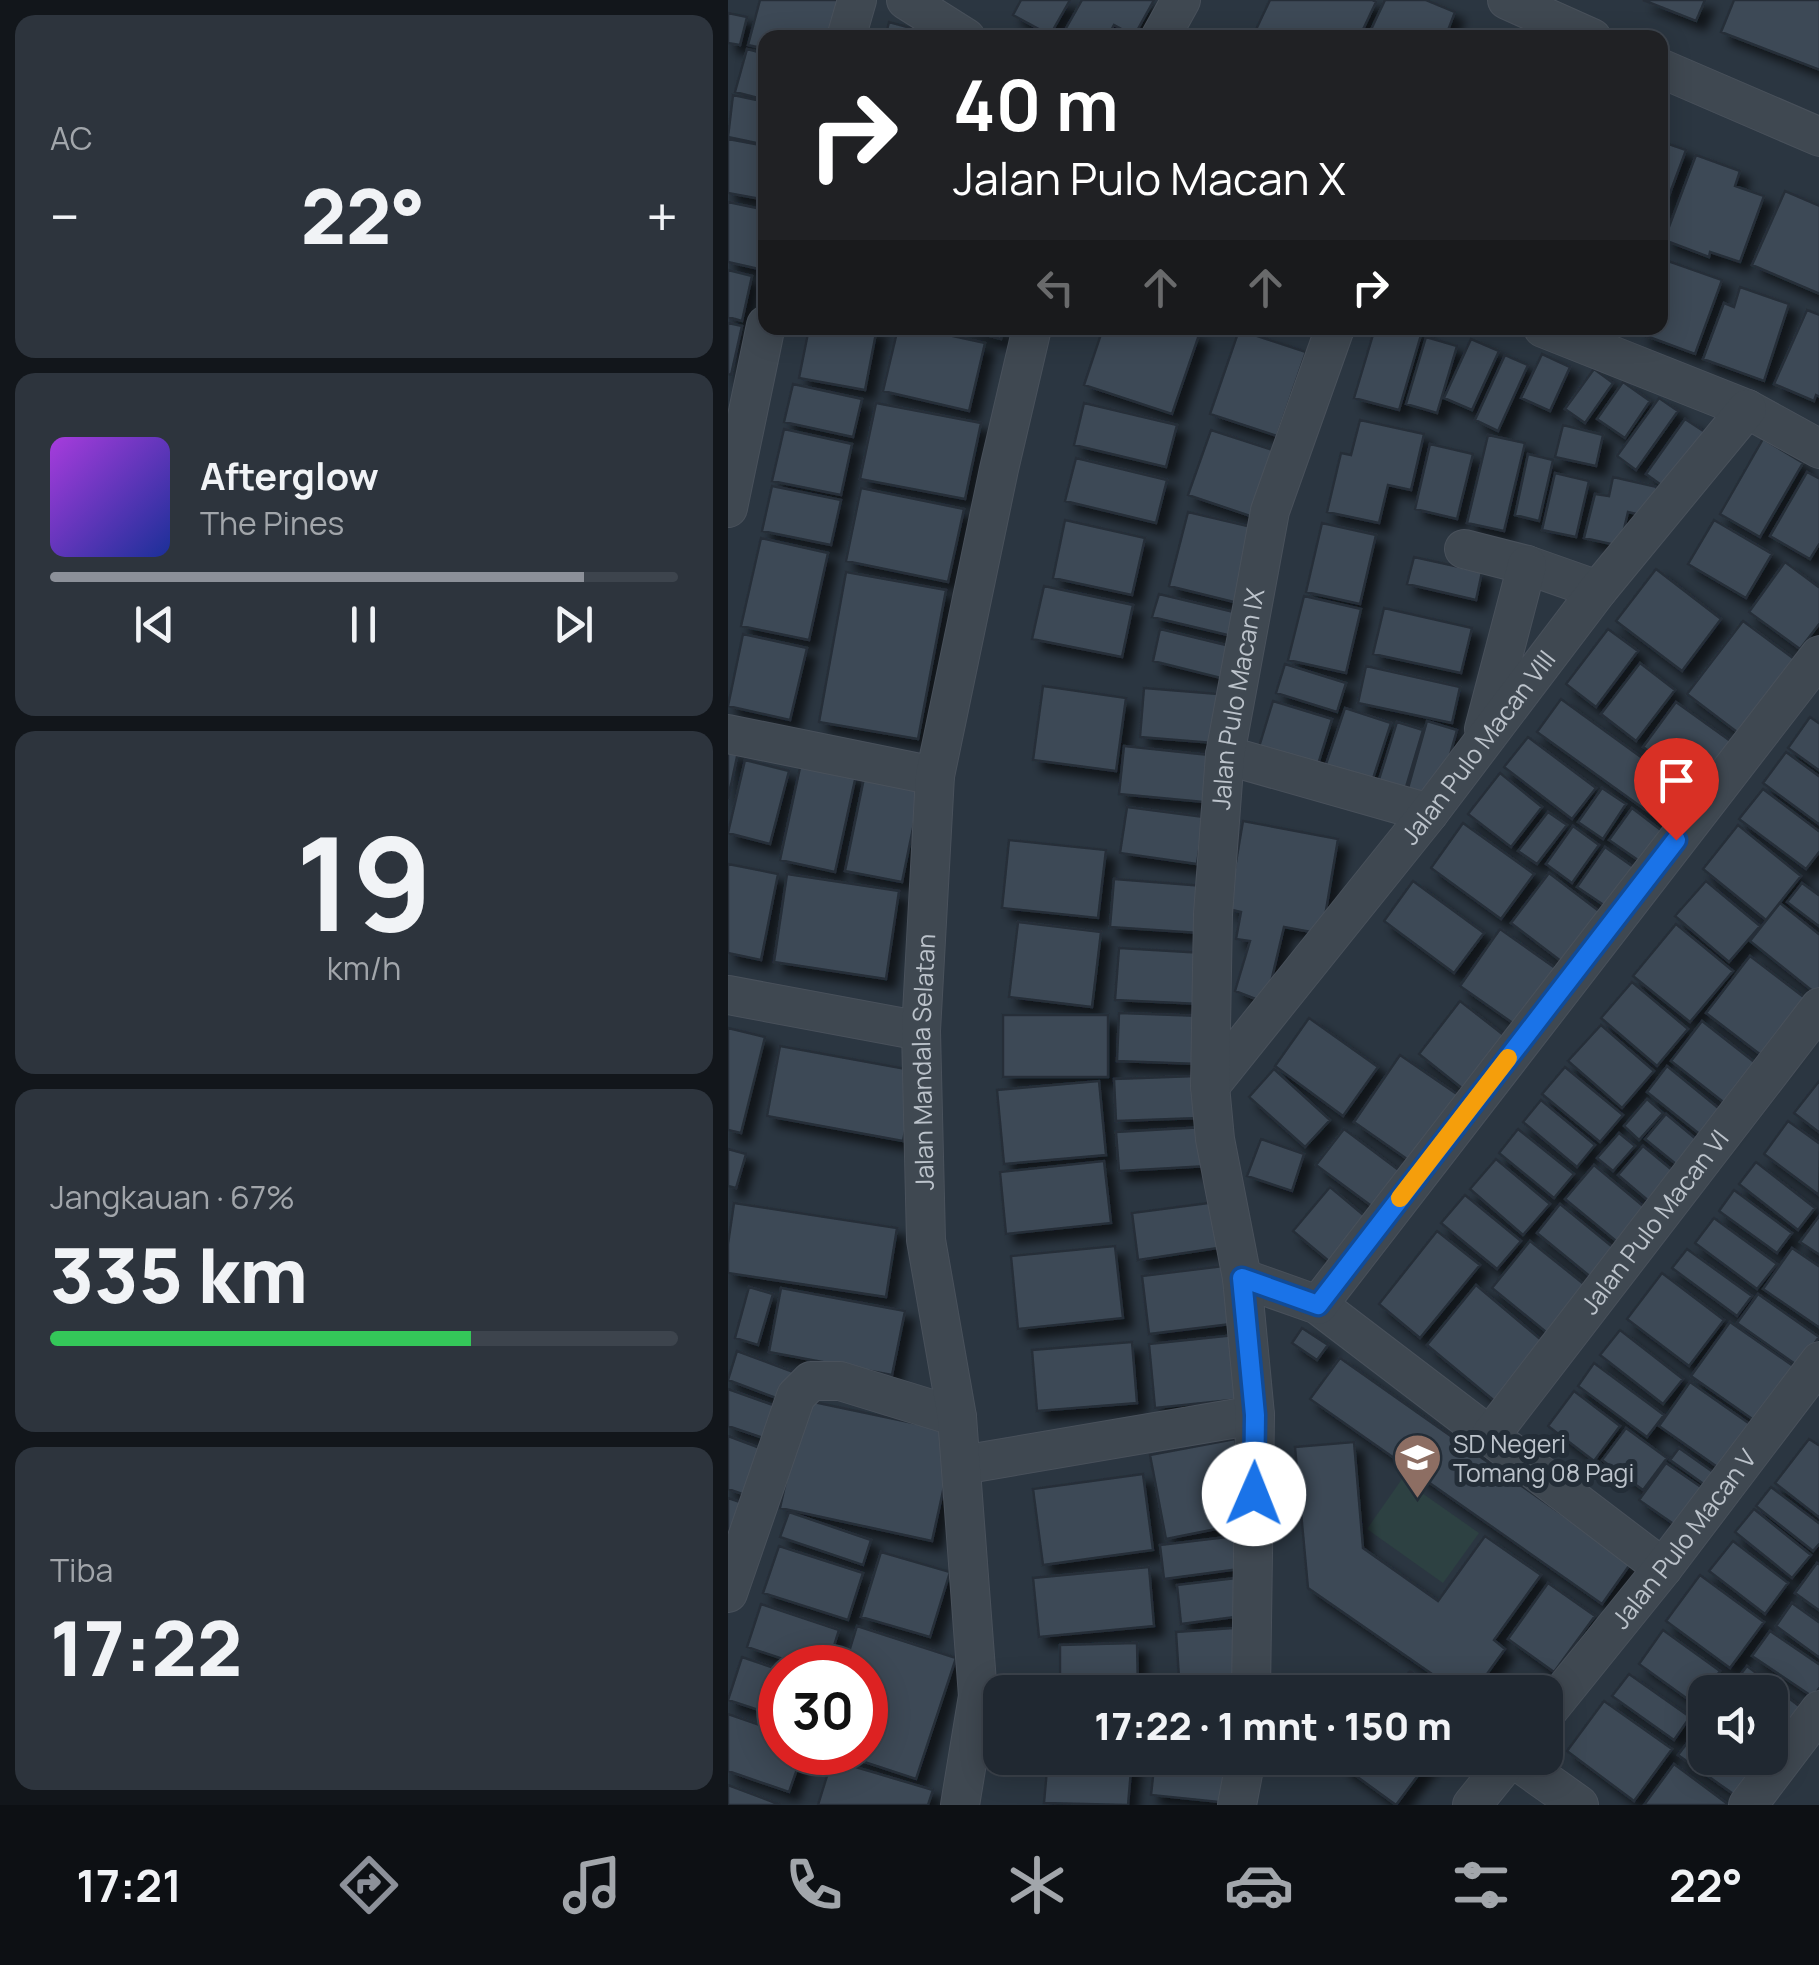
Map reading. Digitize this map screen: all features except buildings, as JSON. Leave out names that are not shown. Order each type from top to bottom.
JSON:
[{"type":"street","points":[[848,30],[857,0]]},
{"type":"street","points":[[906,0],[953,30]]},
{"type":"street","points":[[1164,30],[1180,0]]},
{"type":"street","points":[[1506,0],[1574,30]]},
{"type":"street","points":[[1668,71],[1820,137]]},
{"type":"street","points":[[728,508],[764,335]]},
{"type":"street","name":"Jalan Mandala Selatan","points":[[960,1805],[978,1696],[957,1417],[926,1240],[921,1031],[935,776],[1030,335]]},
{"type":"street","name":"Jalan Pulo Macan IX","points":[[1252,1675],[1255,1415],[1242,1278],[1215,1139],[1210,1086],[1213,914],[1225,756],[1270,510],[1333,335]]},
{"type":"street","points":[[1560,335],[1747,409],[1820,449]]},
{"type":"street","name":"Jalan Pulo Macan VIII","points":[[1210,1086],[1429,813],[1598,590],[1747,409]]},
{"type":"street","points":[[1464,549],[1598,590]]},
{"type":"street","points":[[1480,746],[1527,566]]},
{"type":"street","points":[[1318,1305],[1820,655]]},
{"type":"street","points":[[728,734],[935,776]]},
{"type":"street","points":[[1225,756],[1429,813]]},
{"type":"street","points":[[728,995],[921,1031]]},
{"type":"street","name":"Jalan Pulo Macan VI","points":[[1490,1436],[1820,1007]]},
{"type":"street","points":[[1242,1278],[1318,1305],[1663,1568]]},
{"type":"street","name":"Jalan Pulo Macan V","points":[[1563,1692],[1820,1361]]},
{"type":"street","points":[[728,1594],[796,1396],[811,1381],[840,1381],[957,1417]]},
{"type":"street","points":[[962,1465],[1255,1415]]},
{"type":"street","points":[[1748,1805],[1820,1710]]},
{"type":"street","points":[[1237,1805],[1243,1775]]},
{"type":"street","points":[[1472,1805],[1497,1775]]},
{"type":"street","points":[[1536,1775],[1579,1805]]},
{"type":"green space","points":[[1402,1479],[1479,1533],[1443,1583],[1367,1529]]},
{"type":"slow traffic","points":[[1400,1198],[1508,1058]]},
{"type":"place","name":"SD Negeri Tomang 08 Pagi","points":[[1418,1500]]},
{"type":"route","points":[[1254,1494],[1255,1415],[1242,1278],[1318,1305],[1676,840]]}]
